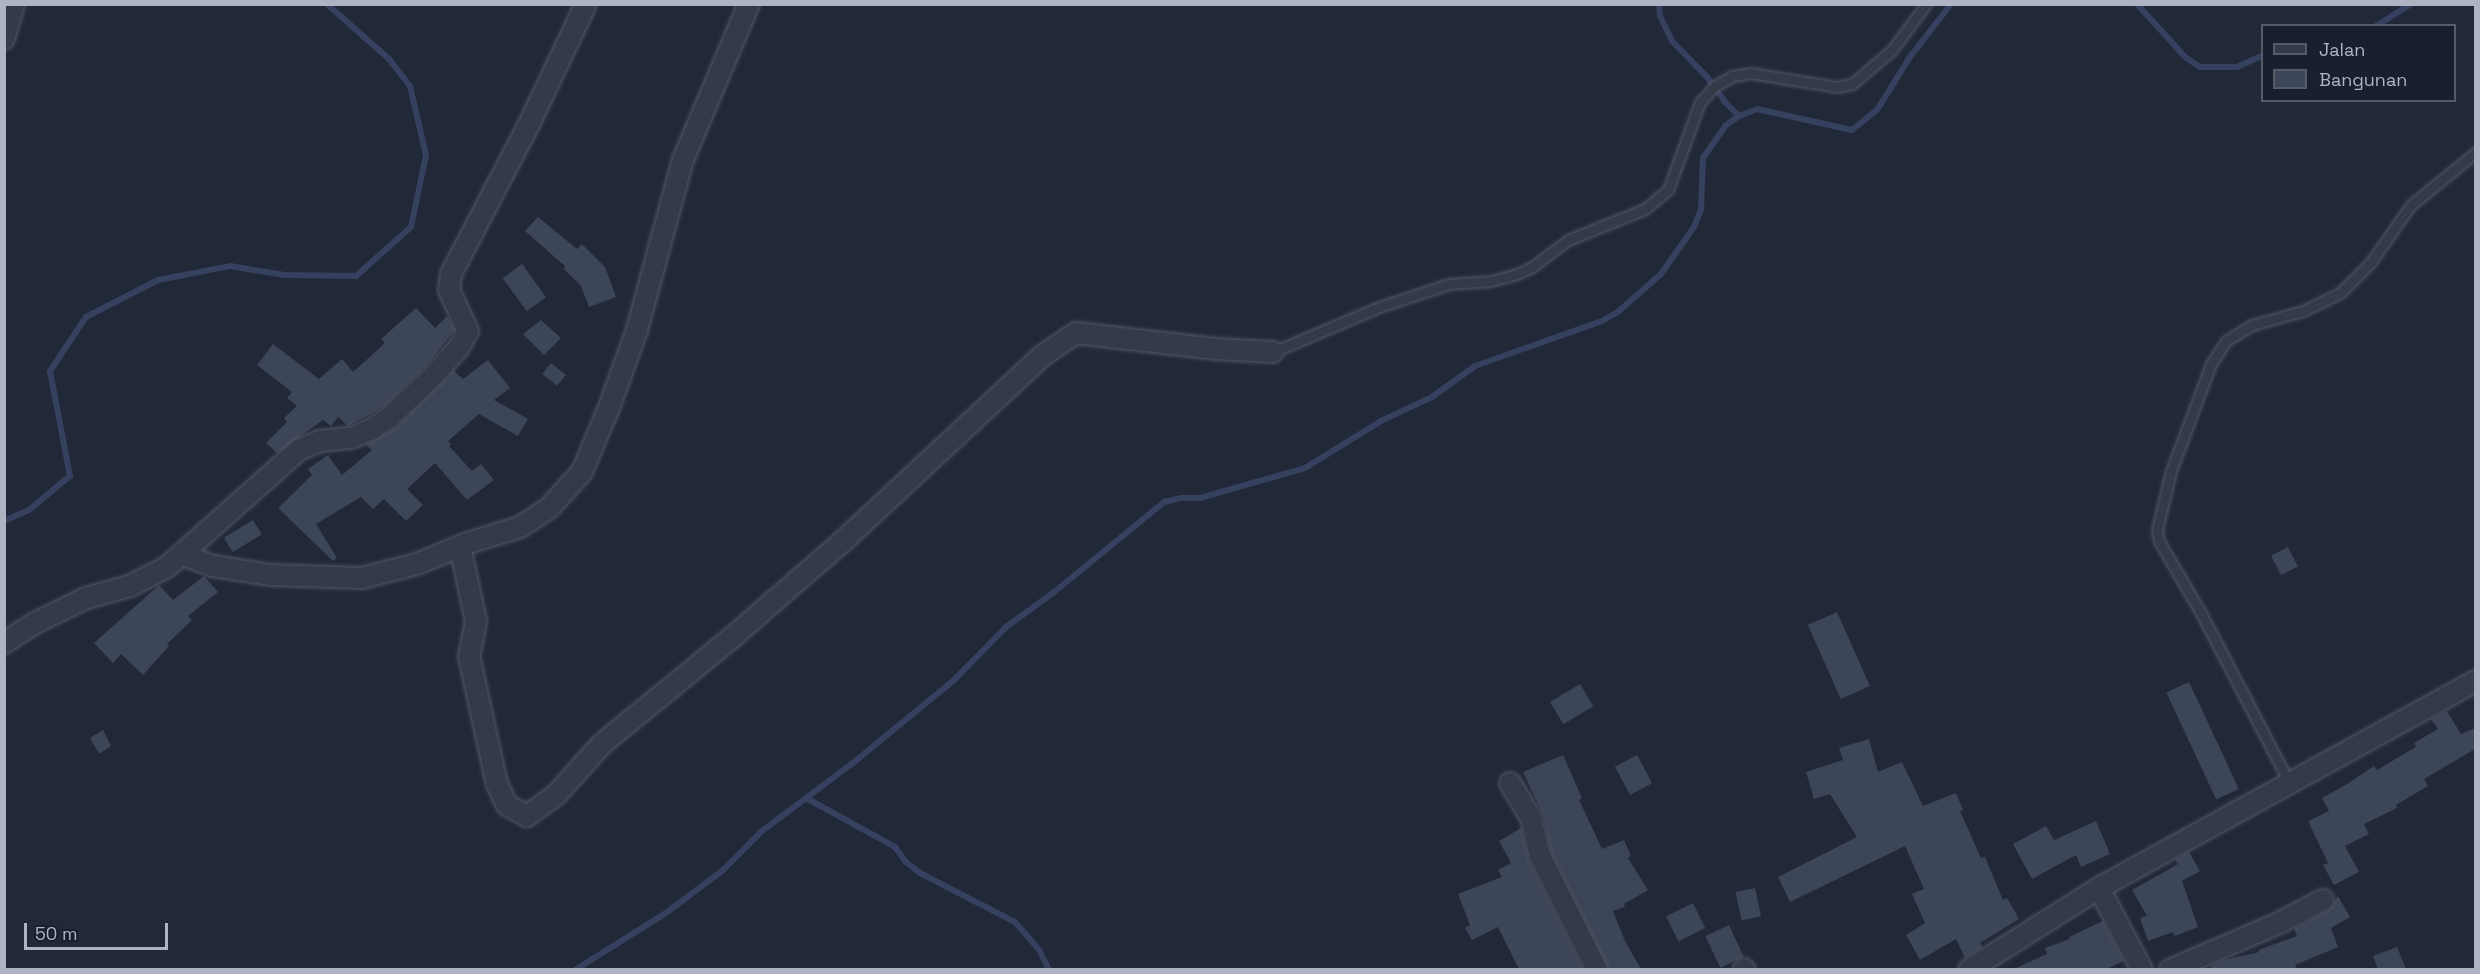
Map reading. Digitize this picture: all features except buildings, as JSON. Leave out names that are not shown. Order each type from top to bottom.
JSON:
[{"type":"street","points":[[4,39],[14,4]]},
{"type":"street","points":[[4,643],[35,623],[86,598],[130,586],[167,567],[300,449],[320,441],[351,438],[389,418],[459,347],[468,331],[449,290],[451,274],[531,120],[586,4]]},
{"type":"street","points":[[182,554],[213,566],[272,574],[362,578],[417,564],[460,546],[520,527],[549,508],[582,472],[637,330],[683,160],[749,4]]},
{"type":"street","points":[[460,546],[476,621],[469,656],[496,784],[507,805],[527,816],[555,796],[602,744],[735,635],[842,542],[1042,356],[1076,333],[1216,349],[1273,352]]},
{"type":"street","points":[[1968,969],[2099,888],[2475,681]]},
{"type":"street","points":[[1510,783],[1531,818],[1540,856],[1597,969]]},
{"type":"street","points":[[2099,888],[2142,969]]},
{"type":"street","points":[[2170,969],[2279,923],[2323,900]]},
{"type":"lane","points":[[1273,352],[1379,307],[1449,284],[1491,281],[1517,274],[1532,267],[1568,240],[1645,209],[1668,190],[1700,102],[1715,86],[1732,76],[1750,73],[1837,87],[1852,84],[1892,50],[1926,4]]},
{"type":"lane","points":[[2290,784],[2201,613],[2159,541],[2157,530],[2171,471],[2211,364],[2226,341],[2252,325],[2303,311],[2340,293],[2371,262],[2410,206],[2475,152]]},
{"type":"waterway","points":[[4,521],[29,510],[70,476],[50,371],[86,317],[158,280],[230,266],[284,275],[356,276],[411,227],[426,155],[410,86],[389,59],[327,4]]},
{"type":"waterway","points":[[1659,4],[1660,16],[1672,41],[1707,77],[1725,102],[1739,116]]},
{"type":"waterway","points":[[575,970],[666,913],[723,870],[762,831],[853,763],[953,681],[1006,627],[1053,593],[1164,502],[1182,498],[1200,498],[1305,468],[1381,421],[1432,397],[1475,366],[1602,321],[1619,311],[1661,274],[1694,227],[1701,210],[1703,158],[1725,126],[1739,116],[1757,109],[1852,130],[1877,110],[1910,57],[1951,4]]},
{"type":"waterway","points":[[2137,4],[2185,57],[2200,67],[2237,67],[2261,56]]},
{"type":"waterway","points":[[2379,24],[2411,4]]},
{"type":"waterway","points":[[806,798],[895,847],[906,862],[920,873],[1015,922],[1039,950],[1049,970]]}]
